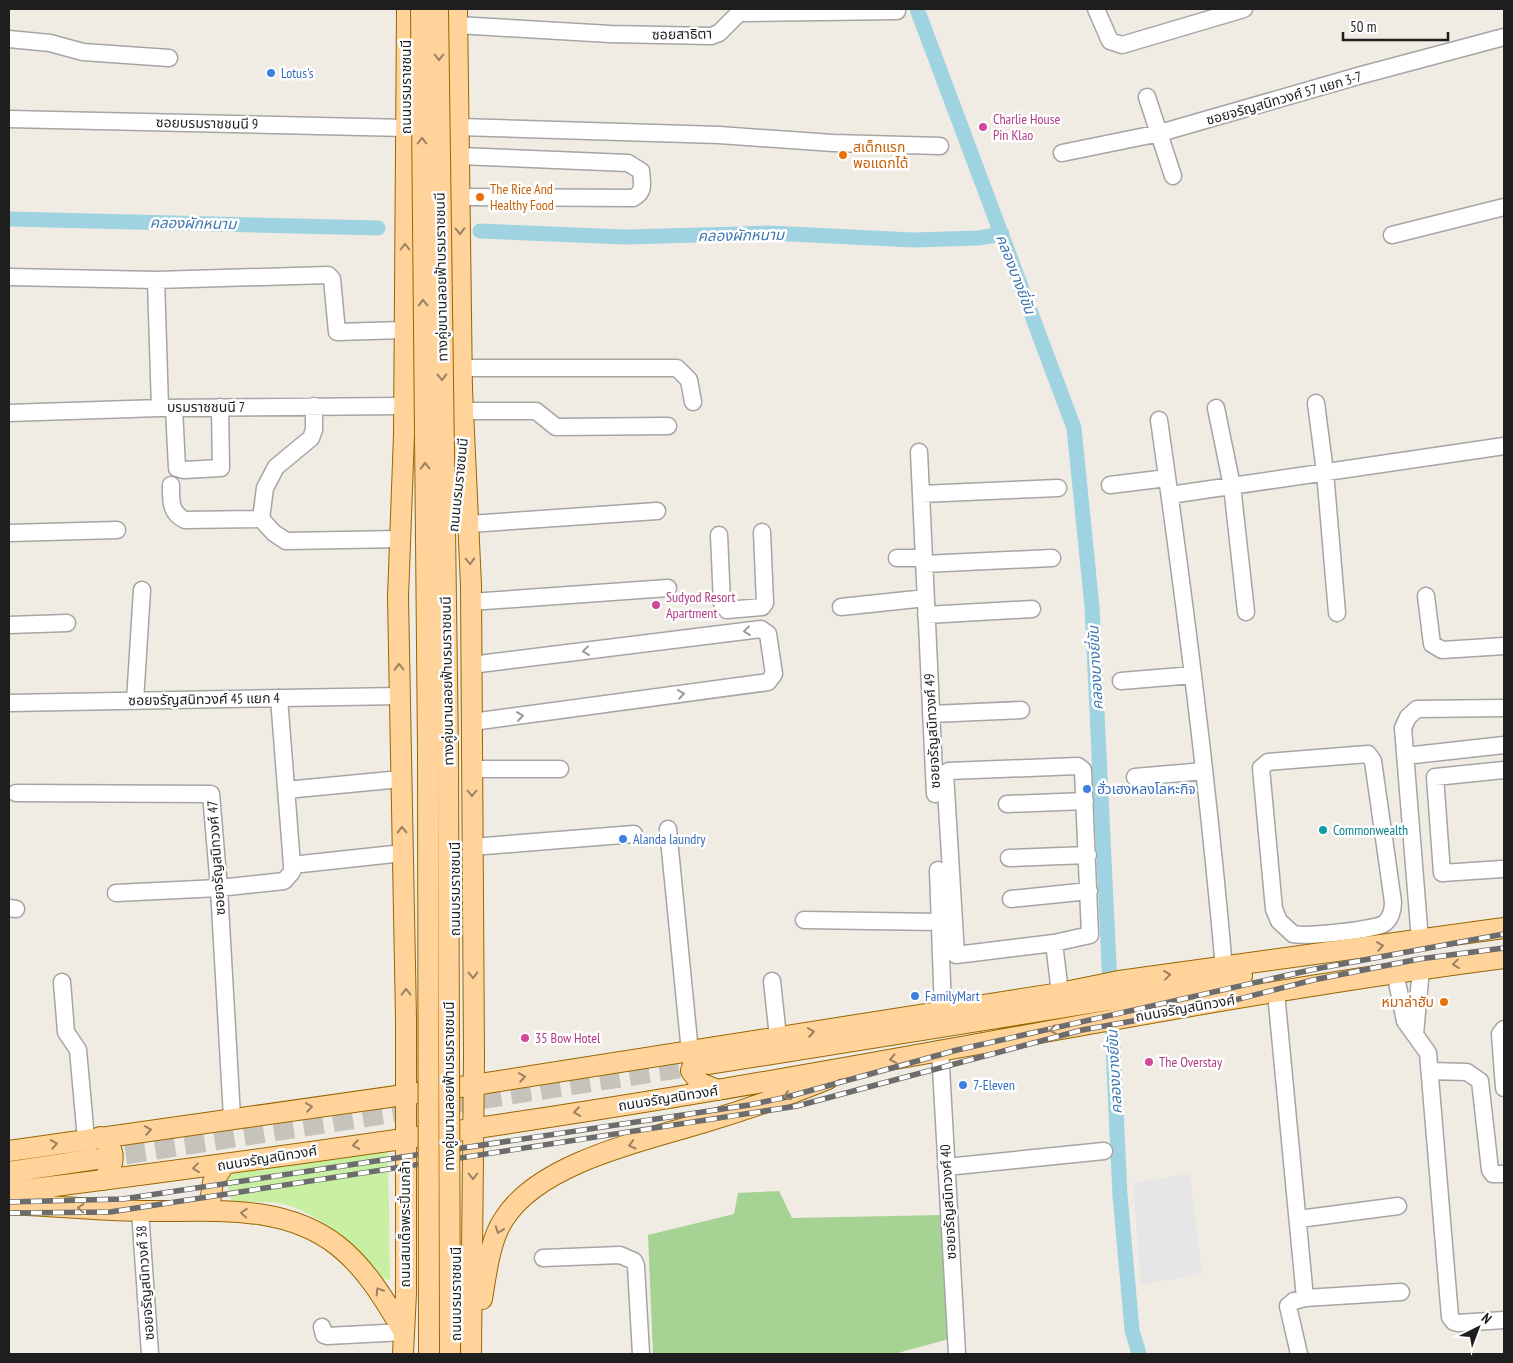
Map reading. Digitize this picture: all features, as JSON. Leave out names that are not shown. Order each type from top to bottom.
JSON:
[{"type":"main road","name":"ถนนบรมราชชนนี","points":[[405,1094],[406,1022],[401,779],[400,539],[404,435],[406,9]]},
{"type":"main road","name":"ทางคู่ขนานลอยฟ้าบรมราชชนนี","points":[[419,1352],[428,751],[421,9]]},
{"type":"main road","name":"ทางคู่ขนานลอยฟ้าบรมราชชนนี","points":[[438,9],[448,751],[462,1353]]},
{"type":"main road","name":"ถนนบรมราชชนนี","points":[[457,17],[463,418],[471,602],[473,1128]]},
{"type":"main road","name":"ถนนบรมราชชนนี","points":[[462,1353],[455,750],[450,584],[463,418]]},
{"type":"main road","name":"ถนนบรมราชชนนี","points":[[404,435],[421,559],[419,1352]]},
{"type":"main road","points":[[404,929],[414,945],[430,956],[439,956],[447,955],[466,943],[473,926]]},
{"type":"main road","name":"ถนนจรัญสนิทวงศ์","points":[[9,1151],[474,1085],[690,1052],[710,1056],[1222,975],[1309,957],[1350,941],[1420,940],[1504,928]]},
{"type":"main road","name":"ถนนจรัญสนิทวงศ์","points":[[9,1192],[224,1165],[718,1090],[940,1049],[1276,993],[1324,983],[1421,968],[1504,958]]},
{"type":"main road","name":"ถนนจรัญสนิทวงศ์","points":[[1222,975],[1324,983]]},
{"type":"main road","name":"ถนนจรัญสนิทวงศ์","points":[[710,1056],[778,1037],[1060,993],[1096,994]]},
{"type":"main road","points":[[406,1022],[416,1040],[432,1051],[448,1050],[467,1038],[474,1020]]},
{"type":"main road","points":[[710,1056],[696,1058],[691,1071],[700,1083],[718,1090]]},
{"type":"main road","points":[[462,1353],[503,1219],[535,1187],[589,1158],[782,1098],[864,1064]]},
{"type":"main road","name":"ถนนสมเด็จพระปิ่นเกล้า","points":[[405,1094],[406,1293],[404,1332],[419,1352]]},
{"type":"main road","points":[[462,1353],[472,1300],[473,1128]]},
{"type":"main road","points":[[93,1138],[108,1143],[115,1157],[112,1168],[103,1180]]},
{"type":"main road","points":[[9,1172],[96,1160]]},
{"type":"main road","points":[[209,1210],[213,1182],[224,1165]]},
{"type":"main road","points":[[9,1204],[140,1211],[209,1210],[278,1217],[320,1235],[356,1262],[374,1283],[404,1332]]},
{"type":"main road","points":[[406,1293],[417,1278],[433,1271],[447,1271],[462,1281],[472,1300]]},
{"type":"street","points":[[1096,9],[1110,41],[1122,45],[1244,9]]},
{"type":"street","name":"ซอยสาธิตา","points":[[457,17],[610,34],[711,36],[719,34],[739,13],[898,11]]},
{"type":"street","name":"ซอยจรัญสนิทวงศ์ 57 แยก 3-7","points":[[1062,154],[1160,133],[1358,76],[1504,37]]},
{"type":"street","points":[[9,39],[50,43],[83,52],[169,58]]},
{"type":"street","points":[[1147,97],[1173,176]]},
{"type":"street","points":[[238,118],[406,124]]},
{"type":"street","name":"ซอยบรมราชชนนี 9","points":[[9,119],[406,124]]},
{"type":"street","points":[[459,127],[719,135],[833,143],[940,146]]},
{"type":"street","points":[[459,156],[628,163],[641,172],[643,189],[639,195],[633,198],[460,197]]},
{"type":"street","points":[[1392,235],[1504,207]]},
{"type":"street","points":[[9,277],[156,280],[328,276],[332,279],[337,332],[404,330]]},
{"type":"street","points":[[156,280],[167,408],[177,468],[184,470],[221,468],[220,407]]},
{"type":"street","points":[[462,368],[677,368],[689,380],[693,402]]},
{"type":"street","points":[[1316,403],[1325,472],[1337,613]]},
{"type":"street","points":[[261,519],[265,488],[276,467],[310,438],[314,430],[314,406]]},
{"type":"street","name":"บรมราชชนนี 7","points":[[9,412],[220,407],[404,406]]},
{"type":"street","points":[[1216,408],[1232,486],[1246,612]]},
{"type":"street","points":[[463,418],[536,411],[556,427],[668,426]]},
{"type":"street","points":[[1159,420],[1168,478],[1204,771],[1222,975]]},
{"type":"street","points":[[1170,495],[1504,446]]},
{"type":"street","name":"ซอยจรัญสนิทวงศ์ 49","points":[[919,452],[943,1011]]},
{"type":"street","points":[[1110,485],[1168,478]]},
{"type":"street","points":[[171,485],[171,507],[176,515],[186,520],[261,519],[274,533],[286,540],[400,539]]},
{"type":"street","points":[[921,494],[1058,488]]},
{"type":"street","points":[[469,524],[658,511]]},
{"type":"street","points":[[9,533],[117,530]]},
{"type":"street","points":[[719,535],[722,603],[728,610],[762,607],[765,603],[762,532]]},
{"type":"street","points":[[897,558],[924,561],[1052,558]]},
{"type":"street","points":[[471,602],[668,588]]},
{"type":"street","points":[[135,701],[142,590]]},
{"type":"street","points":[[1426,596],[1432,644],[1436,648],[1442,650],[1504,646]]},
{"type":"street","points":[[841,607],[926,598]]},
{"type":"street","points":[[926,615],[1032,609]]},
{"type":"street","points":[[9,626],[67,623]]},
{"type":"street","points":[[471,665],[761,629],[768,634],[774,674],[768,682],[472,722]]},
{"type":"street","points":[[1121,681],[1193,676]]},
{"type":"street","name":"ซอยจรัญสนิทวงศ์ 45 แยก 4","points":[[9,703],[400,696]]},
{"type":"street","points":[[116,892],[219,888],[284,882],[292,872],[292,865],[280,698]]},
{"type":"street","points":[[1420,940],[1403,728],[1408,717],[1417,709],[1504,708]]},
{"type":"street","points":[[931,714],[1021,710]]},
{"type":"street","points":[[1405,756],[1504,745]]},
{"type":"street","points":[[1366,753],[1372,757],[1393,911],[1382,925],[1350,941],[1296,934],[1287,930],[1277,917],[1261,770],[1266,763],[1366,753]]},
{"type":"street","points":[[1080,767],[1083,770],[1085,801],[1090,935],[958,956],[955,954],[945,775],[949,771],[1080,767]]},
{"type":"street","points":[[472,769],[560,769]]},
{"type":"street","points":[[1502,869],[1442,873],[1435,777],[1504,770]]},
{"type":"street","points":[[1135,777],[1204,771]]},
{"type":"street","points":[[286,790],[401,779]]},
{"type":"street","name":"ซอยจรัญสนิทวงศ์ 47","points":[[16,793],[210,793],[212,795],[232,1118]]},
{"type":"street","points":[[1007,804],[1085,801]]},
{"type":"street","points":[[668,830],[690,1052]]},
{"type":"street","points":[[472,847],[634,834]]},
{"type":"street","points":[[292,865],[403,853]]},
{"type":"street","points":[[1009,858],[1088,854]]},
{"type":"street","points":[[1011,899],[1089,891]]},
{"type":"street","points":[[804,920],[940,922]]},
{"type":"street","points":[[1054,942],[1060,993]]},
{"type":"street","points":[[1415,1034],[1421,968]]},
{"type":"street","points":[[1395,972],[1405,1021],[1426,1048],[1430,1071],[1450,1317],[1455,1323],[1504,1320]]},
{"type":"street","points":[[772,981],[778,1037]]},
{"type":"street","points":[[62,982],[66,1032],[78,1050],[93,1138]]},
{"type":"street","points":[[1276,993],[1299,1219],[1305,1298]]},
{"type":"street","points":[[1504,1029],[1500,1034],[1504,1088]]},
{"type":"street","name":"ซอยจรัญสนิทวงศ์ 40","points":[[940,1049],[958,1354]]},
{"type":"street","points":[[1430,1071],[1467,1072],[1480,1082],[1490,1170],[1492,1174],[1504,1174]]},
{"type":"street","points":[[946,1167],[1104,1151]]},
{"type":"street","points":[[1299,1219],[1398,1206]]},
{"type":"street","name":"ซอยจรัญสนิทวงศ์ 38","points":[[140,1211],[150,1354]]},
{"type":"street","points":[[543,1258],[620,1255],[634,1261],[636,1266],[641,1354]]},
{"type":"street","points":[[1298,1354],[1288,1306],[1294,1300],[1401,1292]]},
{"type":"street","points":[[322,1328],[324,1335],[327,1336],[404,1332]]},
{"type":"green space","points":[[388,1147],[390,1280],[384,1279],[363,1256],[337,1233],[308,1214],[279,1203],[232,1202],[229,1179],[235,1167]]},
{"type":"green space","points":[[779,1191],[792,1218],[942,1215],[949,1339],[894,1354],[653,1354],[648,1235],[734,1214],[738,1193]]},
{"type":"shaded area","points":[[1190,1173],[1202,1274],[1141,1285],[1133,1183]]},
{"type":"waterway","name":"คลองบางยี่ขัน","points":[[917,9],[1074,428],[1092,607],[1120,1195],[1132,1330],[1139,1354]]},
{"type":"waterway","name":"คลองผักหนาม","points":[[9,219],[378,228]]},
{"type":"waterway","name":"คลองผักหนาม","points":[[480,231],[626,237],[770,233],[913,240],[979,238],[1002,234]]},
{"type":"tunnel","points":[[96,1159],[707,1064]]},
{"type":"railway","points":[[9,1202],[123,1199],[749,1105],[787,1097],[957,1050],[1315,969],[1504,934]]},
{"type":"railway","points":[[9,1213],[110,1212],[797,1106],[1082,1030],[1200,1009],[1313,980],[1419,959],[1504,948]]},
{"type":"place","name":"Lotus's","points":[[271,73]]},
{"type":"place","name":"Charlie House Pin Klao","points":[[983,127]]},
{"type":"place","name":"สเต็กแรก พอแดกได้","points":[[843,155]]},
{"type":"place","name":"The Rice And Healthy Food","points":[[480,197]]},
{"type":"place","name":"Sudyod Resort Apartment","points":[[656,605]]},
{"type":"place","name":"ฮั่วเฮงหลงโลหะกิจ","points":[[1087,789]]},
{"type":"place","name":"Commonwealth","points":[[1323,830]]},
{"type":"place","name":"Alanda laundry","points":[[623,839]]},
{"type":"place","name":"FamilyMart","points":[[915,996]]},
{"type":"place","name":"หมาล่าฮับ","points":[[1444,1002]]},
{"type":"place","name":"35 Bow Hotel","points":[[525,1038]]},
{"type":"place","name":"The Overstay","points":[[1149,1062]]},
{"type":"place","name":"7-Eleven","points":[[963,1085]]}]
